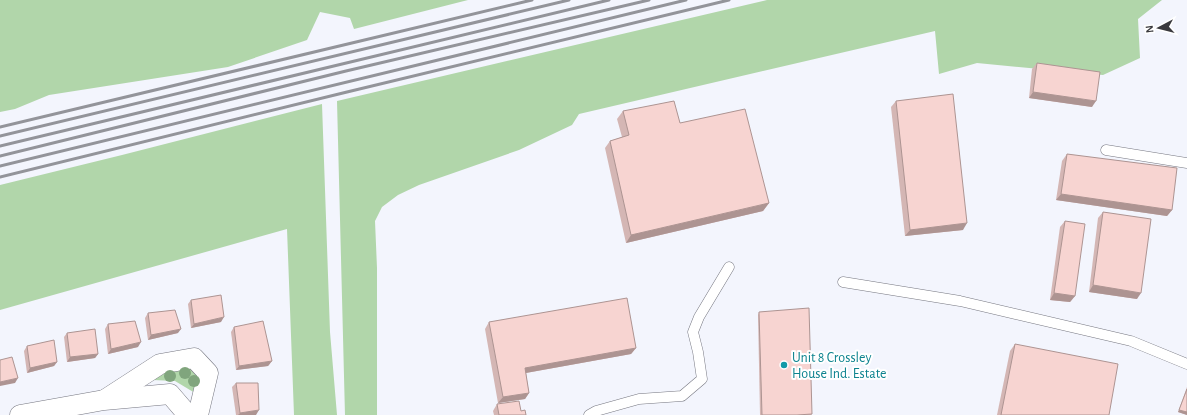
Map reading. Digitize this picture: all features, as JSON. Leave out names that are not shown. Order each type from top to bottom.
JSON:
[{"type":"street","points":[[104,400],[160,364],[194,358],[208,373],[198,415]]},
{"type":"street","points":[[21,415],[104,400],[170,394],[188,415]]},
{"type":"lane","points":[[1106,150],[1187,163]]},
{"type":"lane","points":[[589,415],[596,411],[639,399],[682,396],[702,379],[692,332],[699,317],[729,267]]},
{"type":"lane","points":[[843,282],[960,301],[1123,339],[1187,364]]},
{"type":"green space","points":[[0,0],[468,0],[354,29],[350,18],[320,12],[307,40],[228,67],[49,95],[15,109],[0,112]]},
{"type":"green space","points":[[767,0],[1162,0],[1138,19],[1140,58],[1103,75],[977,63],[939,74],[935,31],[579,114],[572,125],[519,150],[419,185],[398,195],[382,207],[375,221],[377,268],[377,415],[345,415],[337,101]]},
{"type":"green space","points":[[322,104],[330,332],[337,415],[294,415],[287,229],[0,310],[0,185]]},
{"type":"green space","points":[[186,365],[196,369],[201,384],[195,393],[175,381],[153,380],[163,371]]},
{"type":"building","points":[[1037,63],[1100,72],[1096,101],[1033,92]]},
{"type":"building","points":[[953,94],[967,223],[910,230],[896,101]]},
{"type":"building","points":[[674,101],[680,123],[745,109],[769,203],[631,235],[610,141],[629,135],[623,111]]},
{"type":"building","points":[[1067,154],[1177,168],[1172,210],[1061,194]]},
{"type":"building","points":[[1103,212],[1151,219],[1141,293],[1093,285]]},
{"type":"building","points":[[1065,221],[1085,224],[1075,296],[1054,293]]},
{"type":"building","points":[[221,295],[224,317],[194,324],[191,300]]},
{"type":"building","points":[[627,298],[636,348],[525,368],[529,393],[503,397],[489,322]]},
{"type":"building","name":"Unit 8 Crossley House Ind. Estate","points":[[809,308],[812,414],[762,415],[759,312]]},
{"type":"building","points":[[175,310],[181,329],[151,335],[148,313]]},
{"type":"building","points":[[135,321],[141,342],[111,349],[108,324]]},
{"type":"building","points":[[263,321],[272,361],[239,366],[234,327]]},
{"type":"building","points":[[95,329],[98,354],[70,357],[67,333]]},
{"type":"building","points":[[54,340],[57,362],[30,368],[27,346]]},
{"type":"building","points":[[1015,344],[1118,364],[1109,415],[1001,415]]},
{"type":"building","points":[[12,357],[18,378],[0,382],[0,360]]},
{"type":"building","points":[[236,383],[258,383],[259,410],[240,413]]},
{"type":"building","points":[[1187,389],[1187,412],[1179,410]]},
{"type":"building","points":[[519,401],[521,411],[525,410],[526,415],[499,415],[497,404]]},
{"type":"railway","points":[[0,127],[532,0]]},
{"type":"railway","points":[[0,136],[569,0]]},
{"type":"railway","points":[[0,146],[609,0]]},
{"type":"railway","points":[[0,156],[346,71],[649,0]]},
{"type":"railway","points":[[0,166],[686,0]]},
{"type":"railway","points":[[0,177],[729,0]]},
{"type":"place","name":"Unit 8 Crossley House Ind. Estate","points":[[784,365]]}]
